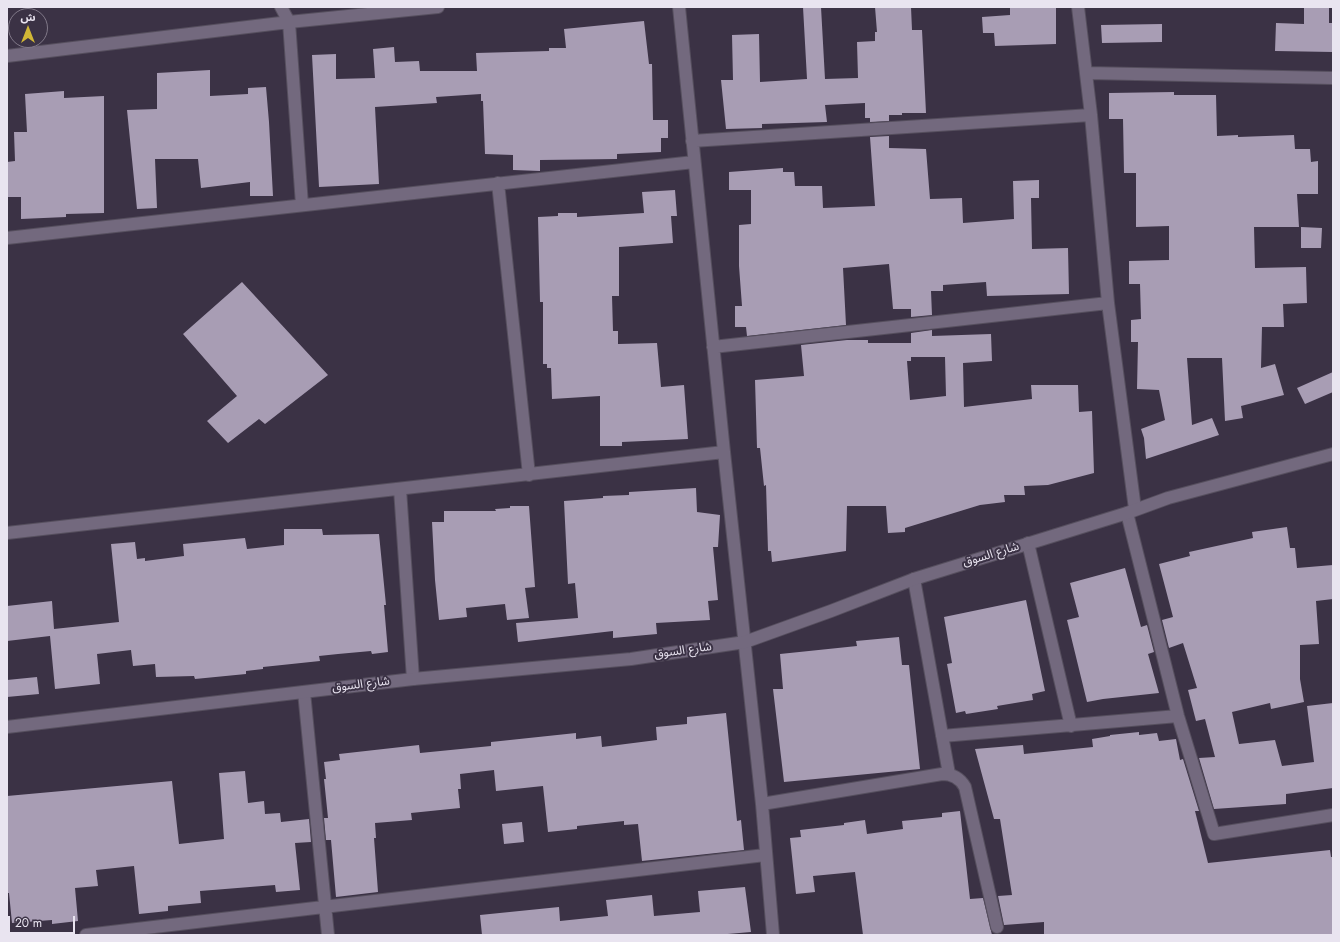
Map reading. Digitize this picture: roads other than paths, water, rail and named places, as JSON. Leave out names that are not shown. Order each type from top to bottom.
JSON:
[{"type":"street","points":[[281,7],[289,22],[302,205]]},
{"type":"street","points":[[7,56],[289,22],[438,7]]},
{"type":"street","points":[[679,7],[713,347],[762,804],[765,856],[773,935]]},
{"type":"street","points":[[1078,7],[1087,72],[1108,303],[1131,511],[1178,716],[1214,834],[1333,815]]},
{"type":"street","points":[[1087,72],[1333,78]]},
{"type":"street","points":[[692,141],[1091,115]]},
{"type":"street","points":[[7,238],[694,162]]},
{"type":"street","points":[[498,184],[529,474]]},
{"type":"street","points":[[713,347],[1108,303]]},
{"type":"street","points":[[7,533],[724,452]]},
{"type":"street","name":"شارع السوق","points":[[7,727],[412,679],[632,659],[745,642],[914,579],[1168,498],[1333,454]]},
{"type":"street","points":[[400,489],[412,679]]},
{"type":"street","points":[[1028,543],[1071,726]]},
{"type":"street","points":[[914,579],[949,774]]},
{"type":"street","points":[[304,692],[328,935]]},
{"type":"street","points":[[942,736],[1178,716]]},
{"type":"street","points":[[762,804],[949,774],[961,781],[965,787],[997,927]]},
{"type":"street","points":[[86,935],[765,856]]}]
